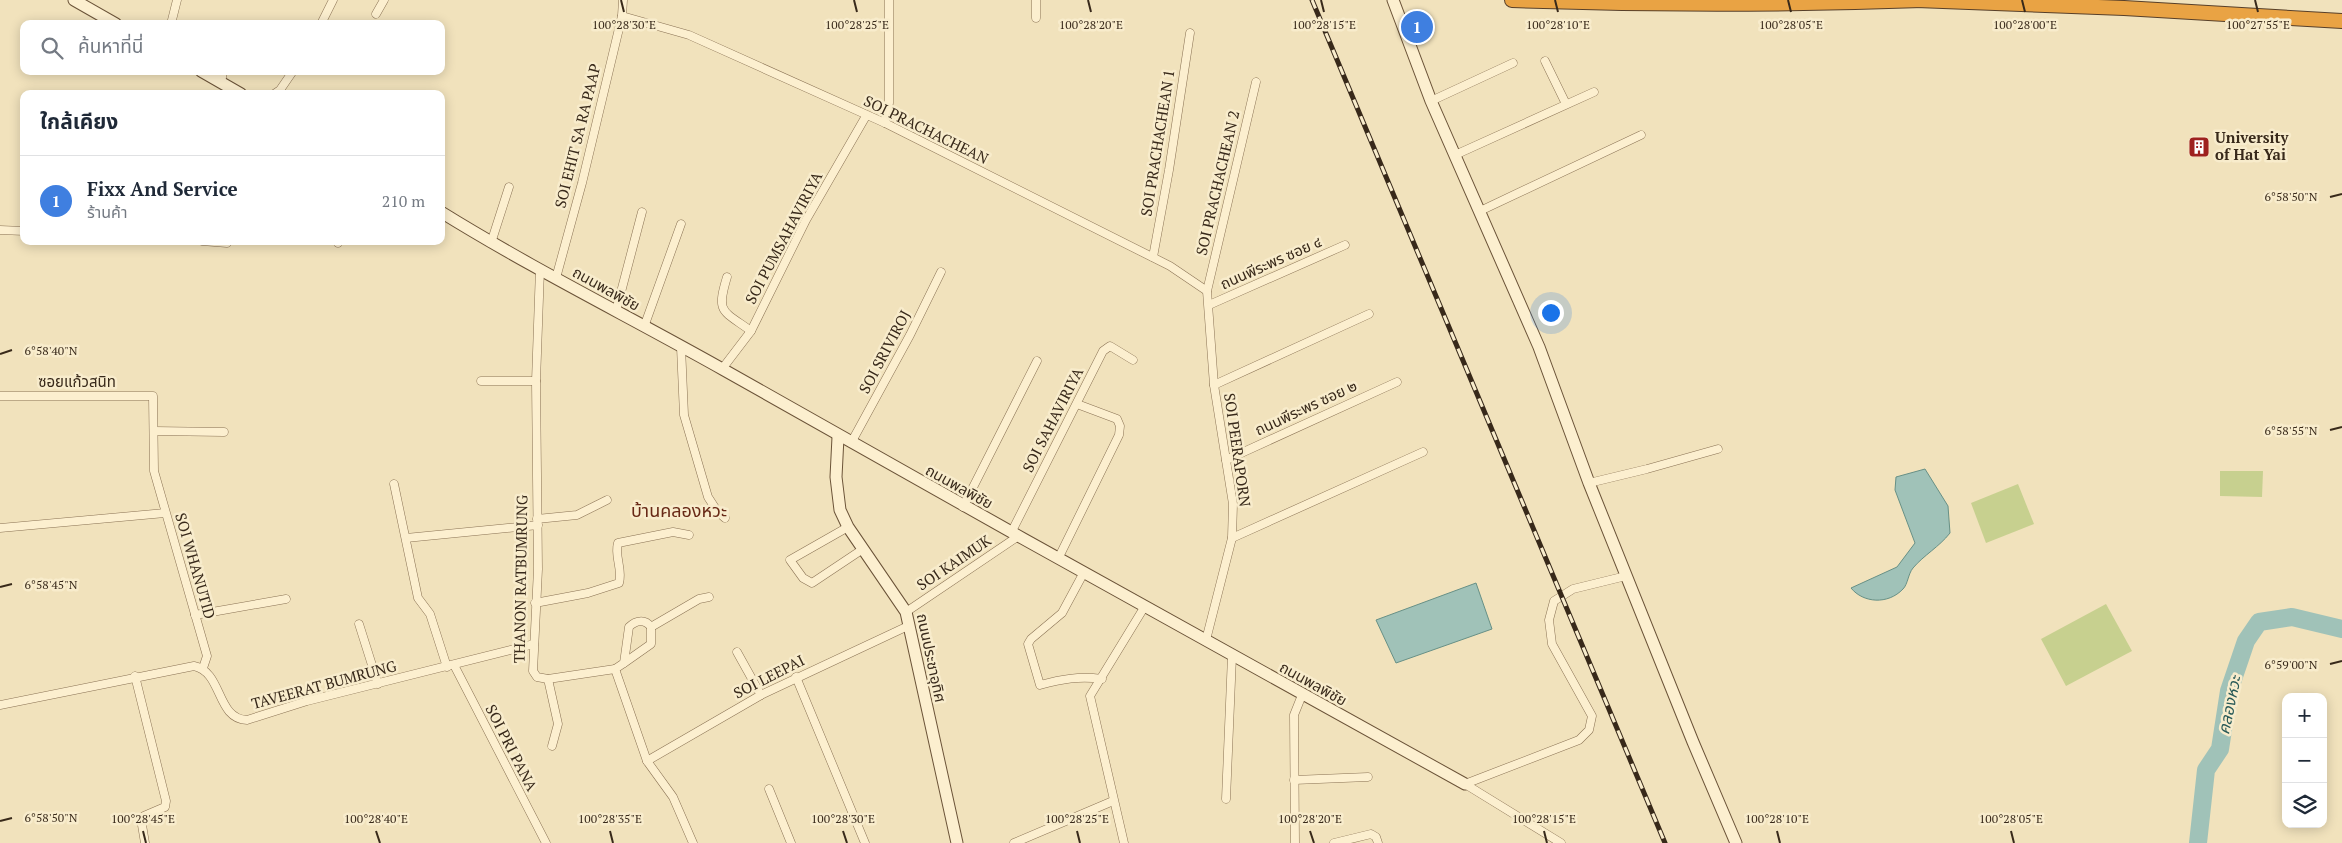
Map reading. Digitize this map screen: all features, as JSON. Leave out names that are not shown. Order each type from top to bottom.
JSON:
[{"type":"highway","points":[[1512,0],[1617,4],[1743,5],[1922,0]]},
{"type":"highway","points":[[1917,0],[2124,8],[2342,21]]},
{"type":"street","points":[[74,0],[109,20]]},
{"type":"street","points":[[172,20],[177,0]]},
{"type":"street","points":[[323,20],[333,0]]},
{"type":"street","points":[[376,14],[384,0]]},
{"type":"street","name":"SOI EHIT SA RA PAAP","points":[[556,278],[582,184],[622,16],[623,0]]},
{"type":"street","points":[[885,123],[889,103],[889,0]]},
{"type":"street","points":[[1036,0],[1036,18]]},
{"type":"street","points":[[1392,0],[1431,101],[1539,348],[1626,576],[1736,843]]},
{"type":"street","name":"SOI PRACHACHEAN","points":[[622,16],[689,36],[885,123],[1170,266],[1207,291]]},
{"type":"street","name":"SOI PRACHACHEAN 1","points":[[1152,257],[1169,170],[1190,33]]},
{"type":"street","points":[[1545,61],[1566,104]]},
{"type":"street","points":[[1431,101],[1513,63]]},
{"type":"street","points":[[277,90],[290,75]]},
{"type":"street","points":[[222,77],[237,90]]},
{"type":"street","name":"SOI PRACHACHEAN 2","points":[[1207,291],[1256,82]]},
{"type":"street","points":[[1455,155],[1594,92]]},
{"type":"street","name":"SOI PUMSAHAVIRIYA","points":[[722,369],[751,331],[806,220],[866,116]]},
{"type":"street","points":[[1480,211],[1641,135]]},
{"type":"street","points":[[491,243],[509,187]]},
{"type":"street","points":[[616,311],[642,212]]},
{"type":"street","name":"ถนนพลพิชัย","points":[[445,214],[491,243],[722,369],[963,507],[1465,784]]},
{"type":"street","points":[[644,327],[681,224]]},
{"type":"street","points":[[0,230],[20,231]]},
{"type":"street","name":"ถนนพีระพร ซอย ๔","points":[[1209,305],[1345,245]]},
{"type":"street","name":"THANON RATBUMRUNG","points":[[540,269],[536,381],[538,522],[533,671],[537,677],[548,679]]},
{"type":"street","name":"SOI SRIVIROJ","points":[[851,443],[910,335],[941,272]]},
{"type":"street","points":[[727,276],[720,298],[721,306],[725,312],[751,331]]},
{"type":"street","name":"SOI PEERAPORN","points":[[1206,640],[1232,538],[1233,504],[1214,385],[1207,291]]},
{"type":"street","points":[[1214,385],[1369,314]]},
{"type":"street","name":"SOI SAHAVIRIYA","points":[[1014,535],[1077,404],[1107,347],[1110,346],[1133,360]]},
{"type":"street","points":[[681,347],[684,415],[708,497],[716,511],[725,518]]},
{"type":"street","points":[[963,507],[1037,360]]},
{"type":"street","points":[[481,381],[536,381]]},
{"type":"street","name":"ถนนพีระพร ซอย ๒","points":[[1226,460],[1397,382]]},
{"type":"street","name":"ซอยแก้วสนิท","points":[[0,396],[153,396]]},
{"type":"street","name":"SOI WHANUTID","points":[[153,396],[154,471],[207,656],[203,668]]},
{"type":"street","points":[[1058,559],[1119,435],[1120,426],[1117,419],[1077,404]]},
{"type":"street","points":[[154,431],[224,432]]},
{"type":"street","name":"ถนนประชาอุทิศ","points":[[838,436],[836,477],[840,510],[848,527],[906,612],[957,843]]},
{"type":"street","points":[[1589,482],[1647,469],[1718,449]]},
{"type":"street","points":[[1232,538],[1423,452]]},
{"type":"street","points":[[1392,466],[1396,474]]},
{"type":"street","name":"SOI PRI PANA","points":[[394,484],[418,598],[430,614],[450,666],[546,843]]},
{"type":"street","points":[[406,538],[453,534],[576,515],[607,500]]},
{"type":"street","points":[[0,528],[165,513]]},
{"type":"street","points":[[848,527],[790,560],[803,578],[812,583],[864,548]]},
{"type":"street","points":[[535,603],[588,593],[619,583],[621,577],[616,549],[618,543],[673,532],[689,535]]},
{"type":"street","name":"SOI KAIMUK","points":[[906,612],[1014,535]]},
{"type":"street","points":[[1083,574],[1062,614],[1028,644],[1040,685],[1065,678],[1082,676],[1102,679]]},
{"type":"street","points":[[1465,784],[1579,740],[1589,730],[1592,716],[1552,644],[1549,620],[1554,601],[1572,589],[1626,576]]},
{"type":"street","points":[[651,628],[699,599],[709,597]]},
{"type":"street","points":[[196,616],[286,600]]},
{"type":"street","points":[[1124,843],[1112,801],[1090,696],[1102,679],[1108,665],[1144,606]]},
{"type":"street","points":[[552,746],[558,724],[548,679],[615,669],[624,663],[651,644],[651,628],[648,622],[640,620],[628,627],[624,663]]},
{"type":"street","points":[[359,624],[378,684]]},
{"type":"street","name":"SOI LEEPAI","points":[[647,761],[761,694],[908,626]]},
{"type":"street","name":"TAVEERAT BUMRUNG","points":[[203,668],[230,714],[237,720],[247,720],[307,702],[534,644]]},
{"type":"street","points":[[737,652],[761,694]]},
{"type":"street","points":[[1226,799],[1232,656]]},
{"type":"street","points":[[0,704],[135,676],[194,666],[203,668]]},
{"type":"street","points":[[615,669],[647,761],[673,797],[693,843]]},
{"type":"street","points":[[135,676],[166,801],[165,807],[144,816],[142,825],[145,843]]},
{"type":"street","points":[[796,677],[865,843]]},
{"type":"street","points":[[1294,843],[1294,715],[1302,695]]},
{"type":"street","points":[[1294,780],[1368,777]]},
{"type":"street","points":[[1465,784],[1561,843]]},
{"type":"street","points":[[769,789],[791,843]]},
{"type":"street","points":[[1014,843],[1112,801]]},
{"type":"street","points":[[1334,843],[1371,834],[1376,836],[1378,843]]},
{"type":"green space","points":[[2220,471],[2263,471],[2262,497],[2220,496]]},
{"type":"green space","points":[[2018,484],[2034,524],[1986,543],[1971,503]]},
{"type":"green space","points":[[2106,604],[2132,651],[2066,686],[2041,639]]},
{"type":"water","points":[[1925,469],[1948,506],[1950,533],[1913,568],[1905,587],[1897,594],[1883,600],[1862,597],[1851,588],[1897,567],[1915,543],[1895,490],[1896,477]]},
{"type":"water","points":[[1476,583],[1492,629],[1396,663],[1376,620]]},
{"type":"waterway","name":"คลองหวะ","points":[[2198,843],[2206,770],[2220,749],[2229,691],[2246,641],[2259,622],[2292,617],[2342,629]]},
{"type":"railway","points":[[1312,0],[1665,843]]},
{"type":"place","name":"Fixx And Service","points":[[1417,27]]},
{"type":"place","name":"University of Hat Yai","points":[[2199,147]]},
{"type":"district","name":"บ้านคลองหวะ","points":[[679,511]]}]
